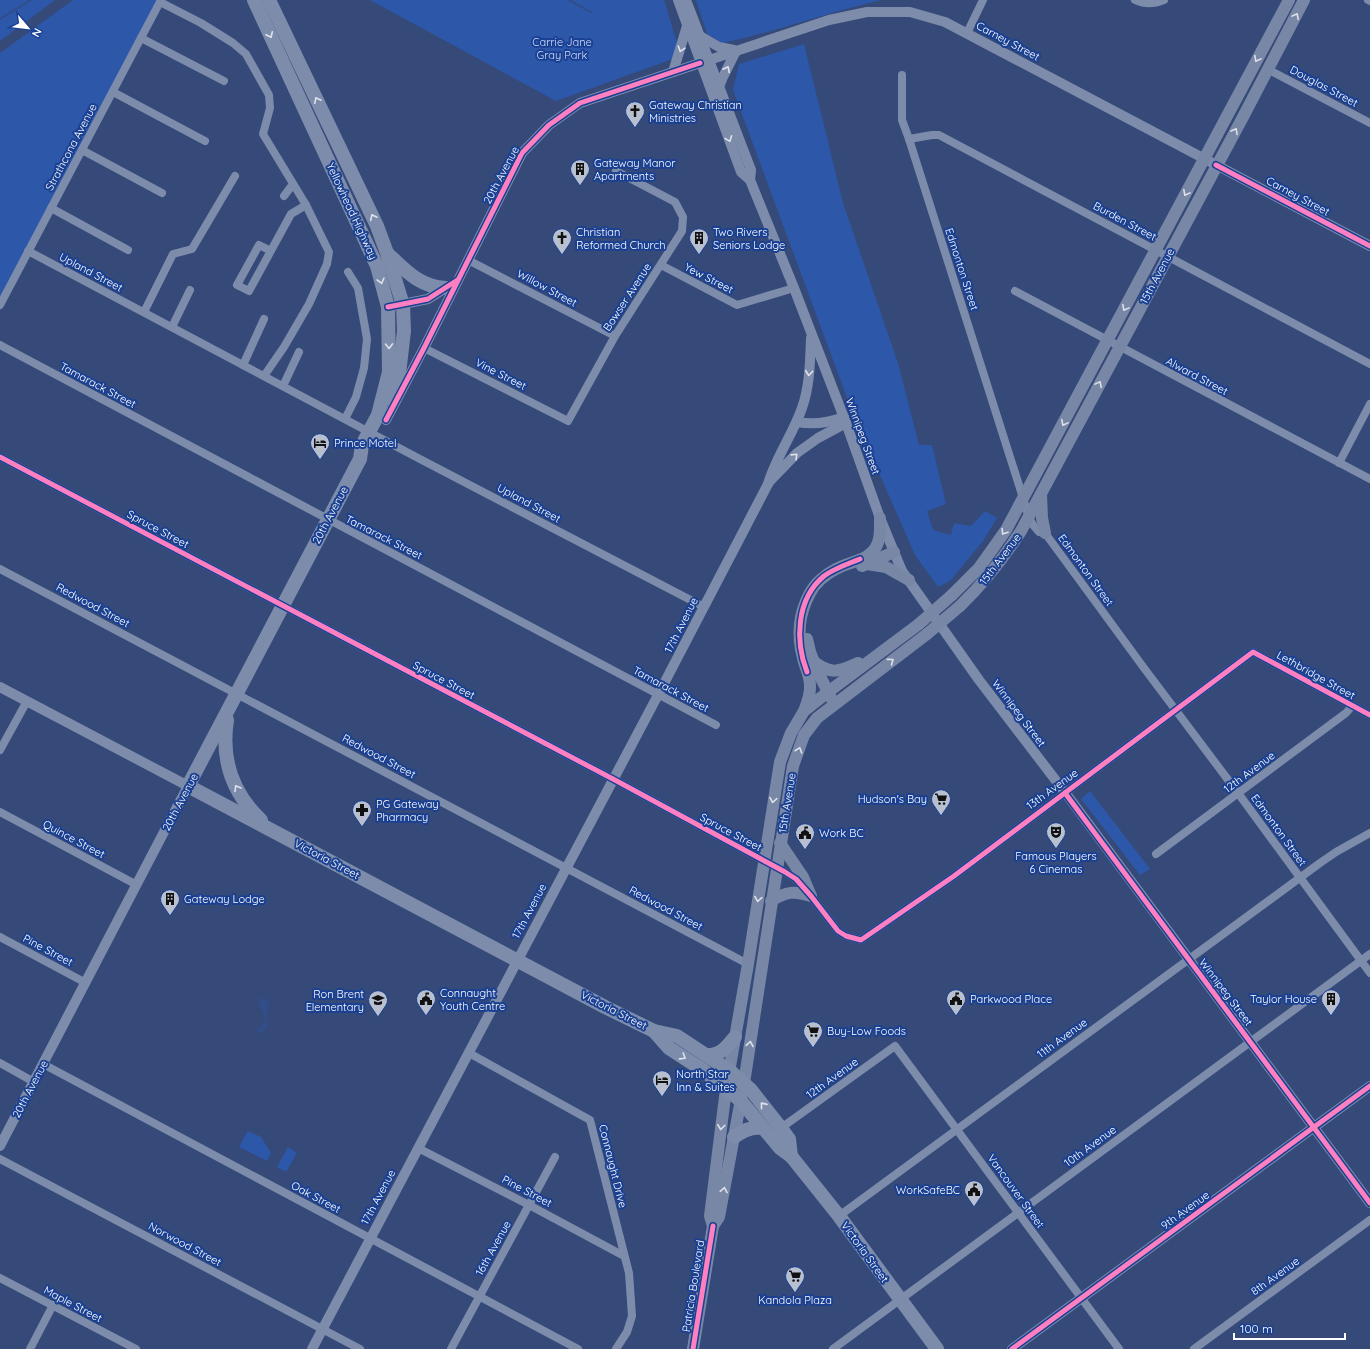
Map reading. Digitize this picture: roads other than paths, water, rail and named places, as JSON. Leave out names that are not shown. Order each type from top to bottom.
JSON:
[{"type":"highway","name":"Yellowhead Highway","points":[[254,0],[378,266],[388,307],[390,372],[373,434]]},
{"type":"highway","name":"Yellowhead Highway","points":[[269,0],[377,226],[403,305],[404,331],[399,374],[386,420]]},
{"type":"highway","points":[[387,253],[410,276],[436,287],[452,284]]},
{"type":"highway","name":"20th Avenue","points":[[188,786],[360,459],[370,450],[373,434],[386,420]]},
{"type":"highway","points":[[228,711],[224,737],[226,759],[232,781],[250,810],[270,829]]},
{"type":"highway","name":"Victoria Street","points":[[188,786],[605,1007],[654,1031],[677,1036],[730,1071],[744,1083],[764,1105],[789,1139],[791,1156]]},
{"type":"highway","name":"Victoria Street","points":[[654,1031],[669,1048],[703,1070],[740,1100],[780,1148],[791,1156],[839,1216],[937,1349]]},
{"type":"highway","points":[[706,1055],[714,1056],[721,1052],[735,1037]]},
{"type":"highway","points":[[734,1137],[744,1130],[754,1127],[764,1128]]},
{"type":"main road","name":"15th Avenue","points":[[726,1089],[748,964],[780,762],[791,732],[804,711],[919,624],[952,595],[979,568],[1006,530],[1289,0]]},
{"type":"main road","name":"15th Avenue","points":[[740,1100],[744,1083],[776,867],[793,766],[804,735],[817,718],[927,634],[960,606],[988,578],[1003,558],[1041,493],[1243,117],[1304,0]]},
{"type":"main road","points":[[1041,493],[1042,518],[1045,532]]},
{"type":"main road","points":[[804,711],[809,698],[810,686],[802,657],[799,633],[802,610],[810,592],[824,577],[837,568],[860,559],[872,552],[878,543],[880,518]]},
{"type":"main road","points":[[834,704],[818,674],[813,661],[806,633],[809,611],[817,596],[839,575],[894,552]]},
{"type":"main road","points":[[866,564],[886,567],[909,580]]},
{"type":"main road","points":[[813,661],[825,669],[836,672],[877,655]]},
{"type":"main road","points":[[780,843],[803,877],[811,896]]},
{"type":"main road","points":[[771,901],[778,896],[790,892],[811,896]]},
{"type":"main road","name":"Patricia Boulevard","points":[[713,1226],[710,1216],[726,1089]]},
{"type":"main road","name":"Patricia Boulevard","points":[[693,1349],[713,1226],[719,1217],[740,1100]]},
{"type":"street","points":[[678,0],[687,26],[704,61]]},
{"type":"street","points":[[686,0],[700,36],[704,61]]},
{"type":"street","points":[[967,33],[983,0]]},
{"type":"street","points":[[1135,0],[1138,2],[1154,4],[1164,0]]},
{"type":"street","points":[[161,1],[234,43],[246,54],[269,95],[270,108],[263,134],[306,205],[329,252],[327,264],[309,304],[284,348],[264,376]]},
{"type":"street","name":"Strathcona Avenue","points":[[0,305],[161,1]]},
{"type":"street","name":"Carney Street","points":[[704,61],[829,20],[867,12],[910,12],[945,22],[967,33],[1370,246]]},
{"type":"street","points":[[673,72],[687,26]]},
{"type":"street","points":[[700,36],[719,47],[736,51],[719,87]]},
{"type":"street","points":[[141,38],[224,81]]},
{"type":"street","name":"20th Avenue","points":[[386,420],[424,348],[452,284],[468,260],[522,153],[549,125],[580,103],[704,61]]},
{"type":"street","name":"Winnipeg Street","points":[[704,61],[719,87],[751,170],[750,180]]},
{"type":"street","name":"Winnipeg Street","points":[[704,61],[741,172],[750,180],[794,288],[845,420],[880,518],[902,571],[978,680],[1065,793],[1370,1203]]},
{"type":"street","name":"Douglas Street","points":[[1267,69],[1370,123]]},
{"type":"street","name":"Edmonton Street","points":[[902,75],[902,120],[1028,517],[1032,525],[1039,532],[1045,532],[1370,973]]},
{"type":"street","points":[[113,92],[205,141]]},
{"type":"street","name":"Burden Street","points":[[909,139],[939,135],[1370,364]]},
{"type":"street","points":[[82,150],[162,193]]},
{"type":"street","name":"Bowser Avenue","points":[[568,421],[615,336],[682,231],[683,217],[675,202],[616,171]]},
{"type":"street","points":[[144,312],[173,254],[192,248],[235,176]]},
{"type":"street","points":[[284,196],[293,184]]},
{"type":"street","points":[[271,251],[259,245],[237,285],[249,291],[271,251],[291,214],[306,205]]},
{"type":"street","points":[[51,208],[128,250]]},
{"type":"street","name":"Upland Street","points":[[28,251],[704,607]]},
{"type":"street","name":"Willow Street","points":[[468,260],[615,336]]},
{"type":"street","name":"Yew Street","points":[[661,265],[737,305],[794,288]]},
{"type":"street","points":[[345,419],[356,397],[364,368],[367,339],[358,288],[348,272]]},
{"type":"street","name":"20th Avenue","points":[[388,307],[428,299],[452,284]]},
{"type":"street","points":[[172,327],[190,290]]},
{"type":"street","name":"Alward Street","points":[[1015,291],[1370,479]]},
{"type":"street","points":[[243,365],[264,319]]},
{"type":"street","name":"17th Avenue","points":[[312,1349],[768,484],[773,467],[802,408],[808,383],[811,334]]},
{"type":"street","name":"Tamarack Street","points":[[0,345],[166,432],[327,520],[716,725]]},
{"type":"street","name":"Vine Street","points":[[424,348],[568,421]]},
{"type":"street","points":[[282,386],[299,352]]},
{"type":"street","points":[[1339,463],[1370,404]]},
{"type":"street","points":[[796,422],[820,423],[834,420],[845,420]]},
{"type":"street","name":"17th Avenue","points":[[768,484],[797,453],[845,420]]},
{"type":"street","name":"Spruce Street","points":[[0,457],[776,867],[796,879],[838,931],[846,936],[861,940]]},
{"type":"street","name":"Redwood Street","points":[[0,569],[748,964]]},
{"type":"street","name":"13th Avenue","points":[[861,940],[954,876],[1253,652]]},
{"type":"street","name":"Lethbridge Street","points":[[1253,652],[1370,715]]},
{"type":"street","name":"Victoria Street","points":[[0,686],[188,786]]},
{"type":"street","points":[[0,750],[27,701]]},
{"type":"street","name":"12th Avenue","points":[[1156,854],[1346,713],[1352,706]]},
{"type":"street","name":"20th Avenue","points":[[0,1146],[188,786]]},
{"type":"street","name":"Quince Street","points":[[0,812],[137,885]]},
{"type":"street","name":"11th Avenue","points":[[839,1216],[1336,852],[1370,833]]},
{"type":"street","name":"Pine Street","points":[[0,937],[86,982]]},
{"type":"street","name":"10th Avenue","points":[[833,1349],[1370,954]]},
{"type":"street","name":"12th Avenue","points":[[781,1128],[895,1046]]},
{"type":"street","name":"Vancouver Street","points":[[895,1046],[1119,1349]]},
{"type":"street","name":"Connaught Drive","points":[[469,1053],[590,1120],[629,1273],[632,1316],[627,1332],[616,1349]]},
{"type":"street","points":[[0,1063],[34,1082]]},
{"type":"street","name":"Oak Street","points":[[43,1064],[578,1349]]},
{"type":"street","name":"9th Avenue","points":[[1012,1349],[1370,1086]]},
{"type":"street","name":"Pine Street","points":[[418,1148],[624,1256]]},
{"type":"street","name":"16th Avenue","points":[[451,1349],[555,1157]]},
{"type":"street","name":"Norwood Street","points":[[0,1159],[360,1349]]},
{"type":"street","name":"8th Avenue","points":[[1194,1349],[1370,1220]]},
{"type":"street","name":"Maple Street","points":[[0,1278],[136,1349]]},
{"type":"street","points":[[30,1349],[53,1305]]},
{"type":"waterway","points":[[0,19],[31,0]]},
{"type":"waterway","points":[[569,0],[591,12]]},
{"type":"place","name":"Gateway Christian Ministries","points":[[635,128]]},
{"type":"place","name":"Gateway Manor Apartments","points":[[580,186]]},
{"type":"place","name":"Christian Reformed Church","points":[[562,255]]},
{"type":"place","name":"Two Rivers Seniors Lodge","points":[[699,255]]},
{"type":"place","name":"Prince Motel","points":[[320,460]]},
{"type":"place","name":"Hudson's Bay","points":[[941,816]]},
{"type":"place","name":"PG Gateway Pharmacy","points":[[362,827]]},
{"type":"place","name":"Famous Players 6 Cinemas","points":[[1056,849]]},
{"type":"place","name":"Work BC","points":[[805,850]]},
{"type":"place","name":"Gateway Lodge","points":[[170,916]]},
{"type":"place","name":"Connaught Youth Centre","points":[[426,1016]]},
{"type":"place","name":"Parkwood Place","points":[[956,1016]]},
{"type":"place","name":"Taylor House","points":[[1331,1016]]},
{"type":"place","name":"Ron Brent Elementary","points":[[378,1017]]},
{"type":"place","name":"Buy-Low Foods","points":[[813,1048]]},
{"type":"place","name":"North Star Inn & Suites","points":[[662,1097]]},
{"type":"place","name":"WorkSafeBC","points":[[974,1207]]},
{"type":"place","name":"Kandola Plaza","points":[[795,1293]]},
{"type":"park label","name":"Carrie Jane Gray Park","points":[[562,48]]}]
